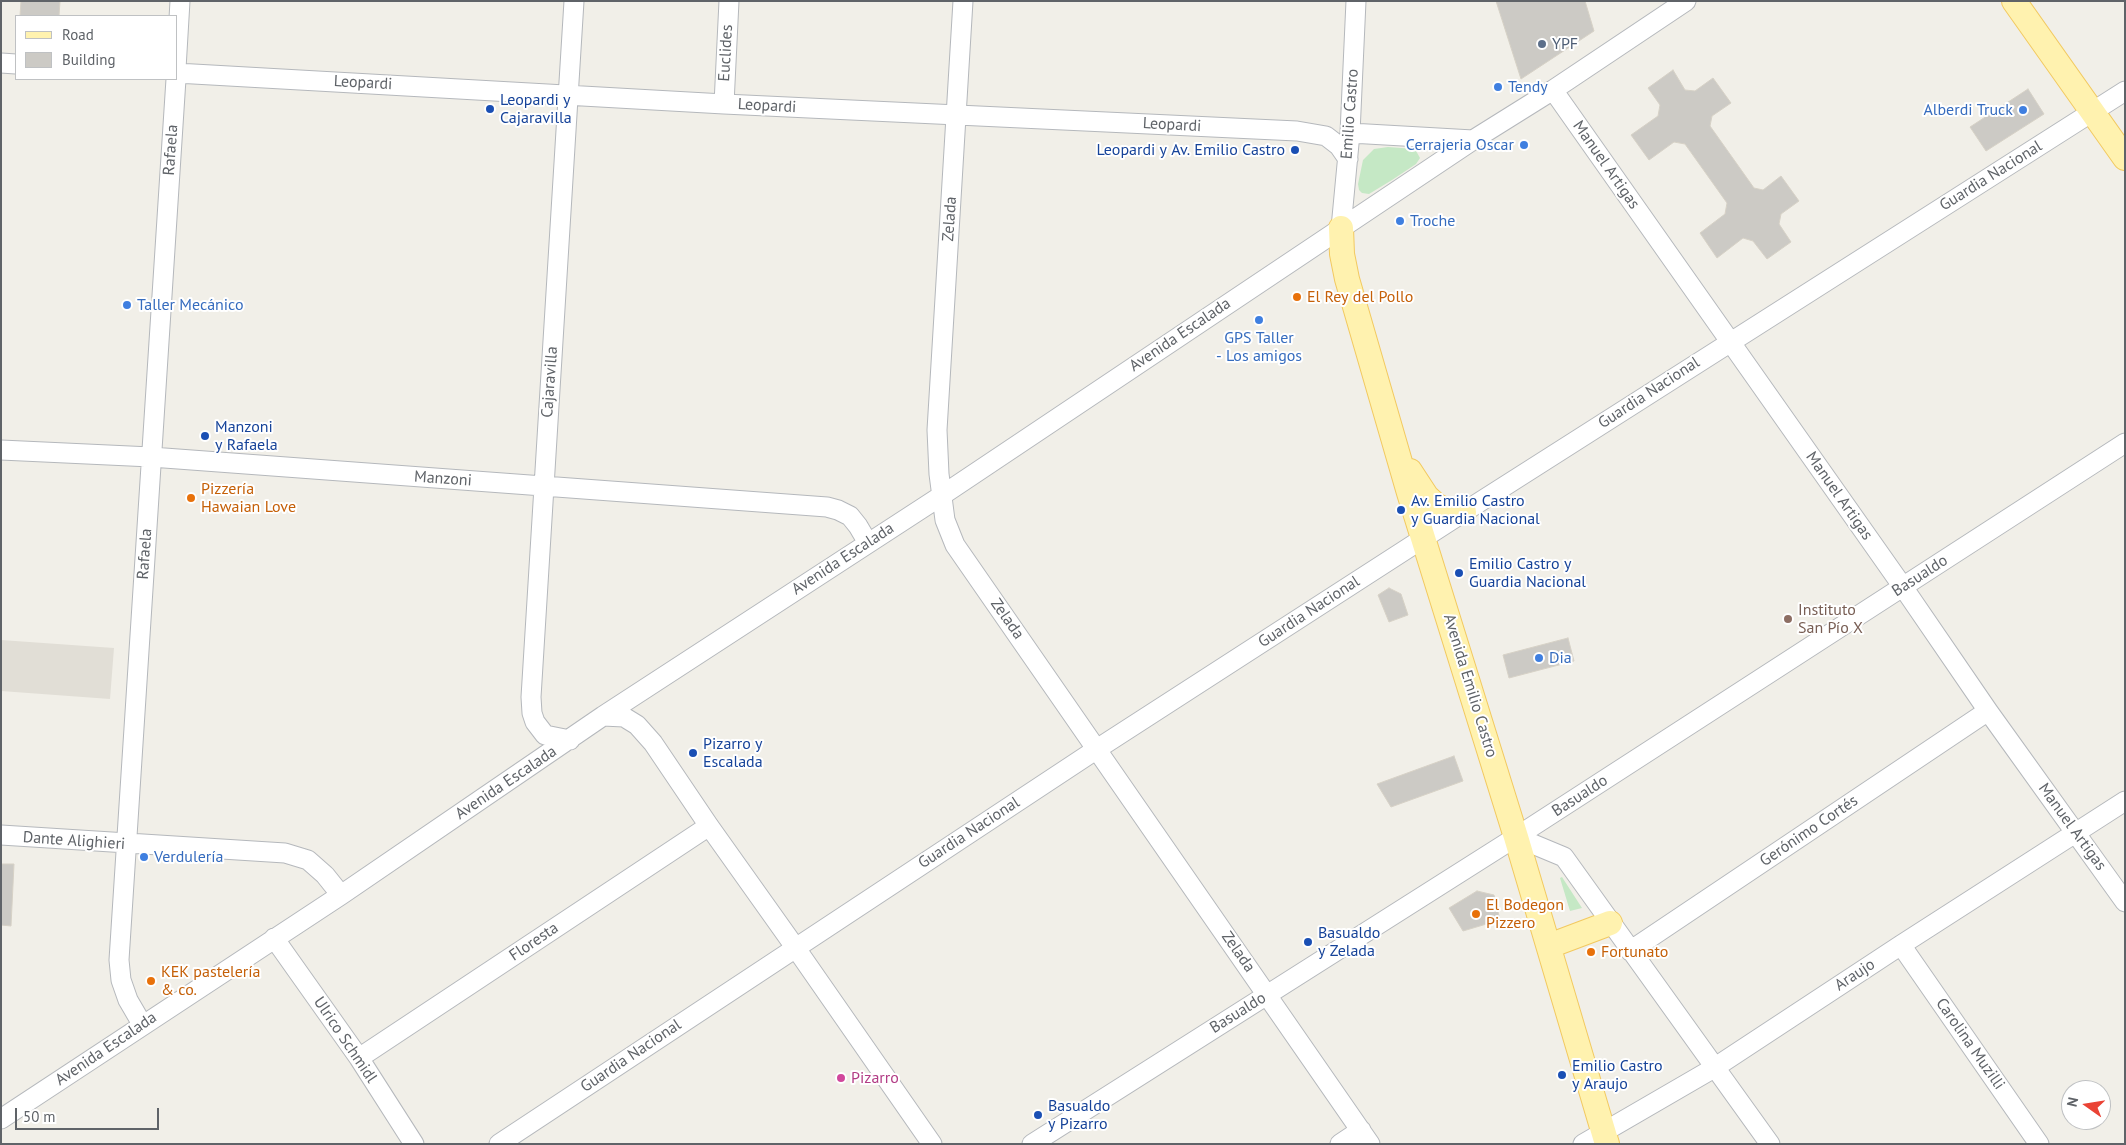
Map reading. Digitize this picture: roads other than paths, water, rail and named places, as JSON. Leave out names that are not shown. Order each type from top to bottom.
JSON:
[{"type":"main road","points":[[2014,1],[2125,158]]},
{"type":"main road","name":"Avenida Emilio Castro","points":[[1341,228],[1342,254],[1347,280],[1422,539],[1440,590],[1516,837],[1605,1137]]},
{"type":"main road","points":[[1397,450],[1427,497],[1437,506],[1447,511],[1464,512]]},
{"type":"main road","points":[[1549,946],[1610,923]]},
{"type":"street","points":[[178,35],[180,1]]},
{"type":"street","name":"Cajaravilla","points":[[570,740],[545,735],[532,713],[531,696],[574,1]]},
{"type":"street","name":"Euclides","points":[[724,104],[729,1]]},
{"type":"street","name":"Zelada","points":[[963,1],[937,430],[941,496],[945,520],[955,545],[1366,1137]]},
{"type":"street","name":"Emilio Castro","points":[[1341,228],[1350,133],[1356,1]]},
{"type":"street","name":"Avenida Escalada","points":[[1,1119],[142,1024],[341,895],[603,716],[941,496],[1472,140],[1553,90],[1686,1]]},
{"type":"street","points":[[1,64],[15,64]]},
{"type":"street","name":"Leopardi","points":[[178,73],[724,104],[1297,131],[1326,136],[1339,146],[1348,159]]},
{"type":"street","name":"Rafaela","points":[[142,1024],[128,1000],[121,980],[119,960],[176,80]]},
{"type":"street","name":"Manuel Artigas","points":[[1553,90],[1903,586],[1988,711],[2125,902]]},
{"type":"street","name":"Guardia Nacional","points":[[499,1144],[1097,749],[2125,90]]},
{"type":"street","points":[[1350,133],[1472,140]]},
{"type":"street","name":"Basualdo","points":[[1032,1144],[1516,837],[2125,443]]},
{"type":"street","name":"Manzoni","points":[[1,450],[151,457],[827,507],[850,516],[868,543]]},
{"type":"street","name":"Gerónimo Cortés","points":[[1630,951],[1988,711]]},
{"type":"street","points":[[603,716],[624,717],[637,725],[667,761],[709,826],[796,947],[932,1144]]},
{"type":"street","name":"Araujo","points":[[1583,1144],[1605,1137],[2125,801]]},
{"type":"street","name":"Floresta","points":[[359,1058],[709,826]]},
{"type":"street","name":"Dante Alighieri","points":[[1,836],[285,853],[308,860],[325,875],[341,895]]},
{"type":"street","points":[[1516,837],[1564,857],[1770,1144]]},
{"type":"street","name":"Ulrico Schmidl","points":[[274,938],[359,1058],[414,1144]]},
{"type":"street","name":"Carolina Muzilli","points":[[1900,945],[2039,1144]]},
{"type":"street","points":[[1340,1144],[1366,1137]]},
{"type":"place","name":"YPF","points":[[1542,44]]},
{"type":"place","name":"Tendy","points":[[1498,87]]},
{"type":"place","name":"Leopardi y Cajaravilla","points":[[490,109]]},
{"type":"place","name":"Alberdi Truck","points":[[2023,110]]},
{"type":"place","name":"Cerrajeria Oscar","points":[[1524,145]]},
{"type":"place","name":"Leopardi y Av. Emilio Castro","points":[[1295,150]]},
{"type":"place","name":"Troche","points":[[1400,221]]},
{"type":"place","name":"El Rey del Pollo","points":[[1297,297]]},
{"type":"place","name":"Taller Mecánico","points":[[127,305]]},
{"type":"place","name":"GPS Taller - Los amigos","points":[[1259,320]]},
{"type":"place","name":"Manzoni y Rafaela","points":[[205,436]]},
{"type":"place","name":"Pizzería Hawaian Love","points":[[191,498]]},
{"type":"place","name":"Av. Emilio Castro y Guardia Nacional","points":[[1401,510]]},
{"type":"place","name":"Emilio Castro y Guardia Nacional","points":[[1459,573]]},
{"type":"place","name":"Instituto San Pío X","points":[[1788,619]]},
{"type":"place","name":"Dia","points":[[1539,658]]},
{"type":"place","name":"Pizarro y Escalada","points":[[693,753]]},
{"type":"place","name":"Verdulería","points":[[144,857]]},
{"type":"place","name":"El Bodegon Pizzero","points":[[1476,914]]},
{"type":"place","name":"Basualdo y Zelada","points":[[1308,942]]},
{"type":"place","name":"Fortunato","points":[[1591,952]]},
{"type":"place","name":"KEK pastelería & co.","points":[[151,981]]},
{"type":"place","name":"Emilio Castro y Araujo","points":[[1562,1075]]},
{"type":"place","name":"Pizarro","points":[[841,1078]]},
{"type":"place","name":"Basualdo y Pizarro","points":[[1038,1115]]}]
